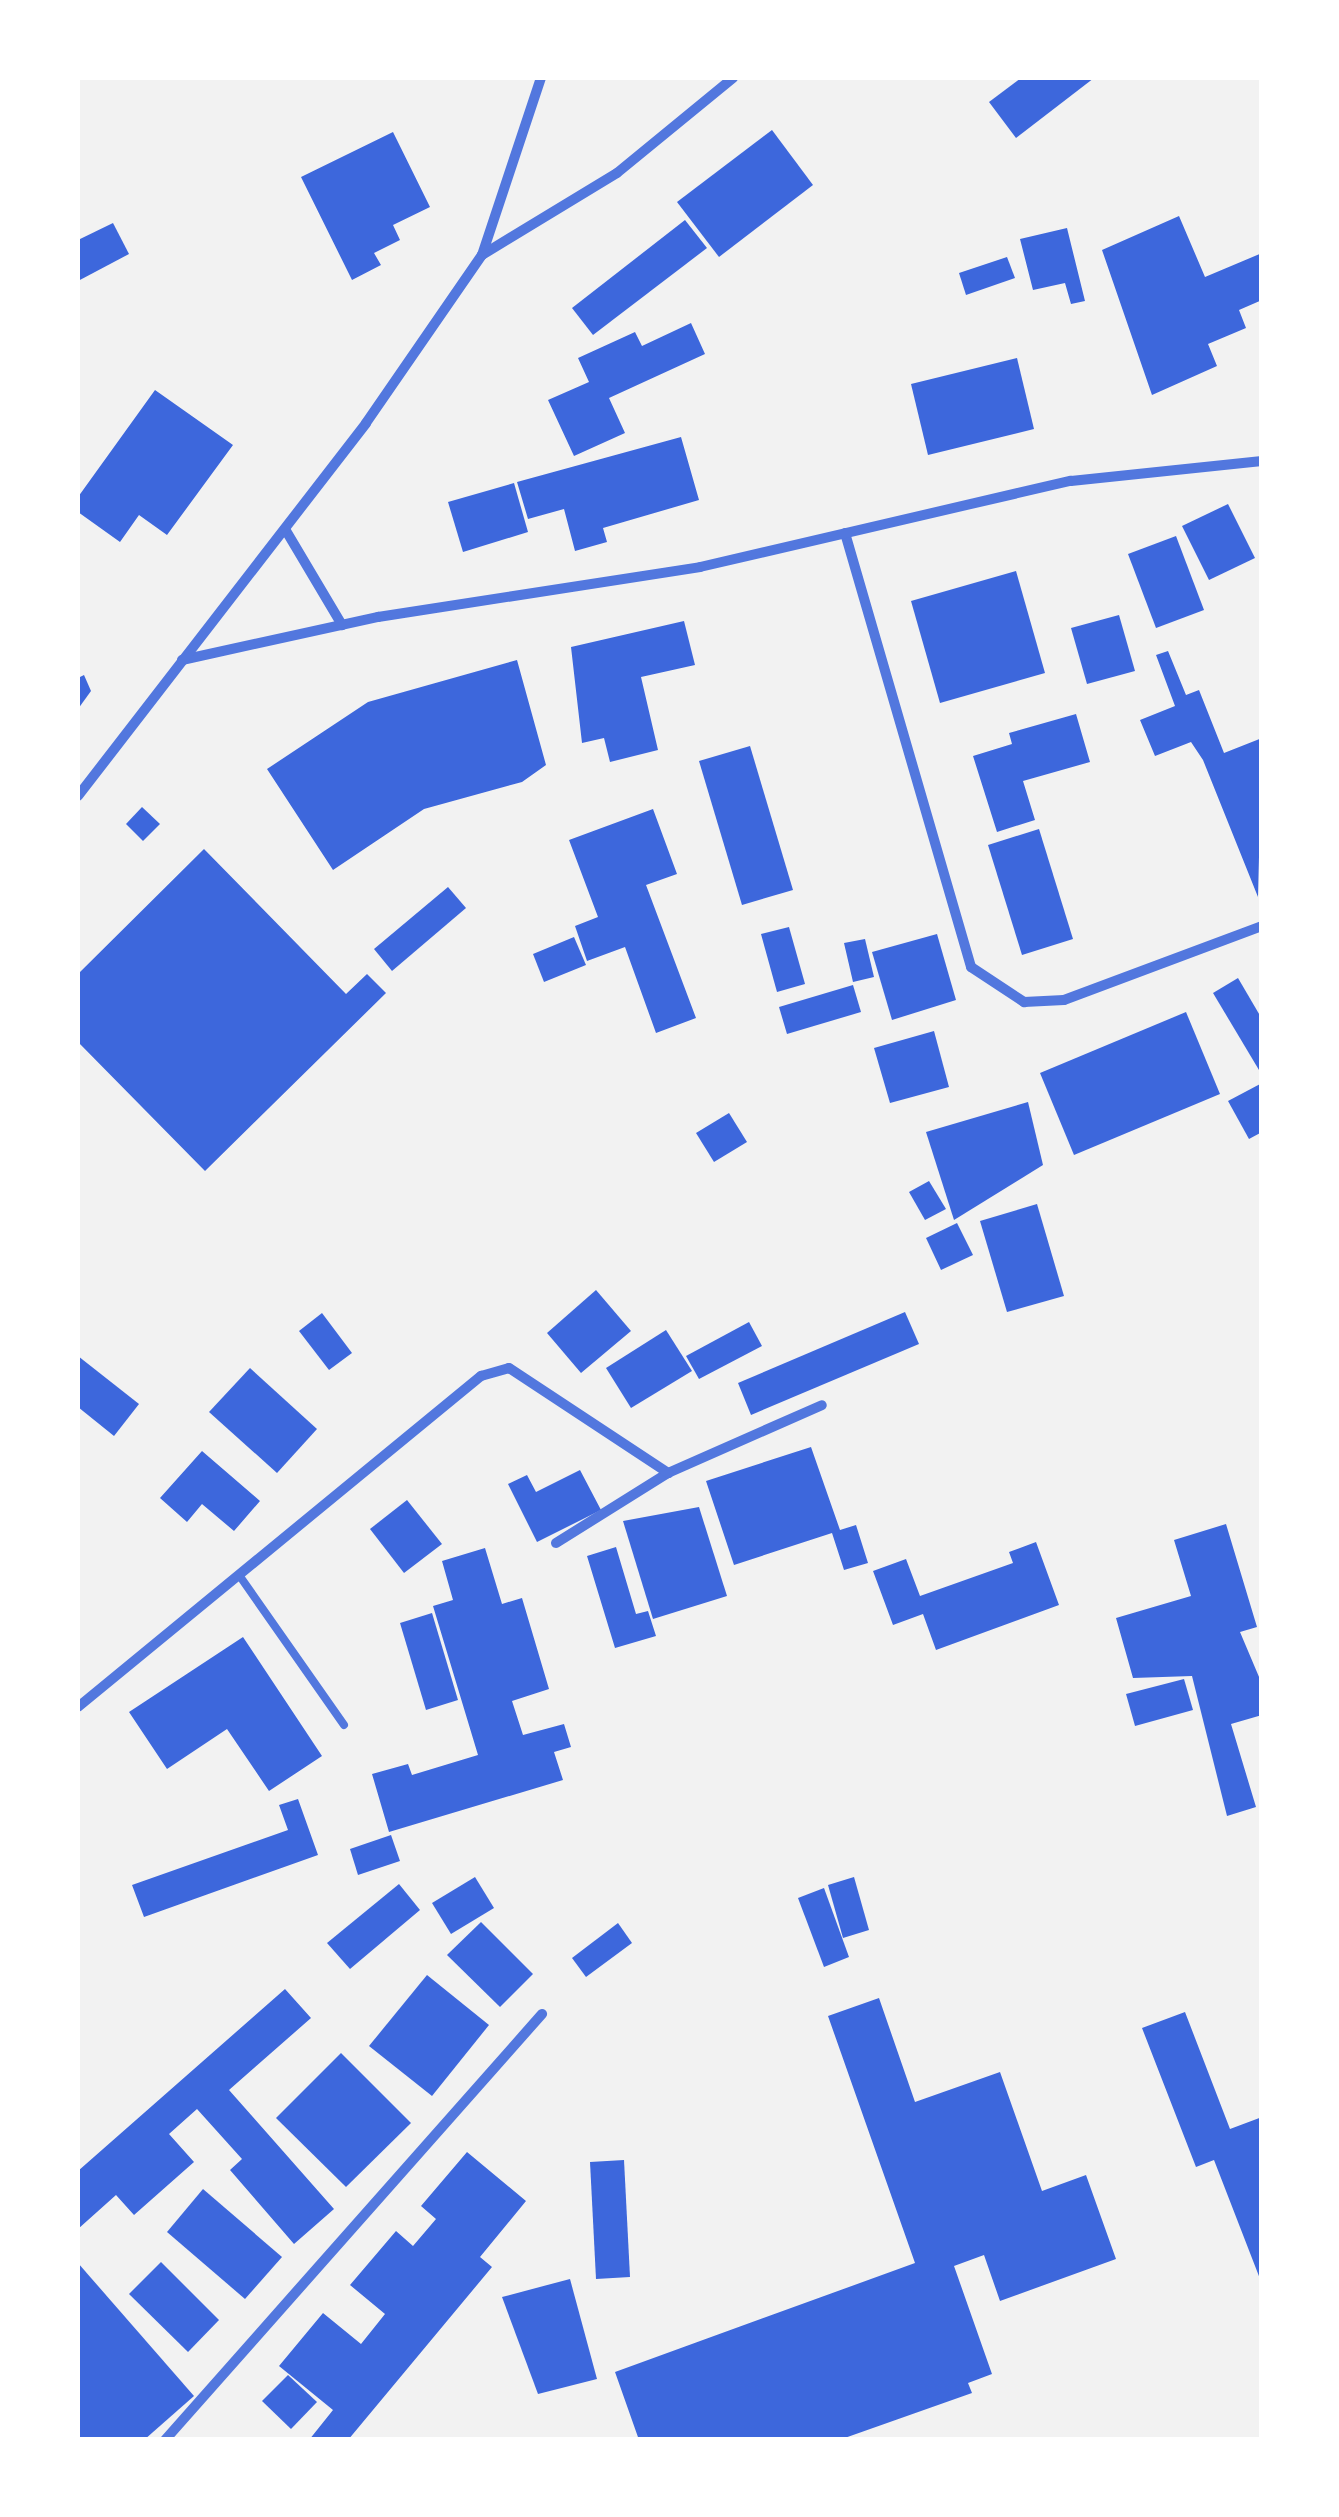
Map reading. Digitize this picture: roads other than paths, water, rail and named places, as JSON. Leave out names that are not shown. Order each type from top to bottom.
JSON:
[{"type":"street","points":[[78,796],[284,528],[482,255],[542,78]]},
{"type":"street","points":[[482,255],[617,172],[733,78]]},
{"type":"street","points":[[182,660],[342,625],[700,567],[1071,481],[1262,461]]},
{"type":"street","points":[[284,528],[342,625]]},
{"type":"street","points":[[845,533],[970,966],[1024,1002],[1064,1000],[1262,926]]},
{"type":"street","points":[[78,1707],[482,1376],[509,1368],[668,1473]]},
{"type":"street","points":[[556,1543],[668,1473],[822,1405]]},
{"type":"street","points":[[165,2440],[542,2014]]},
{"type":"lane","points":[[239,1574],[344,1725]]}]
